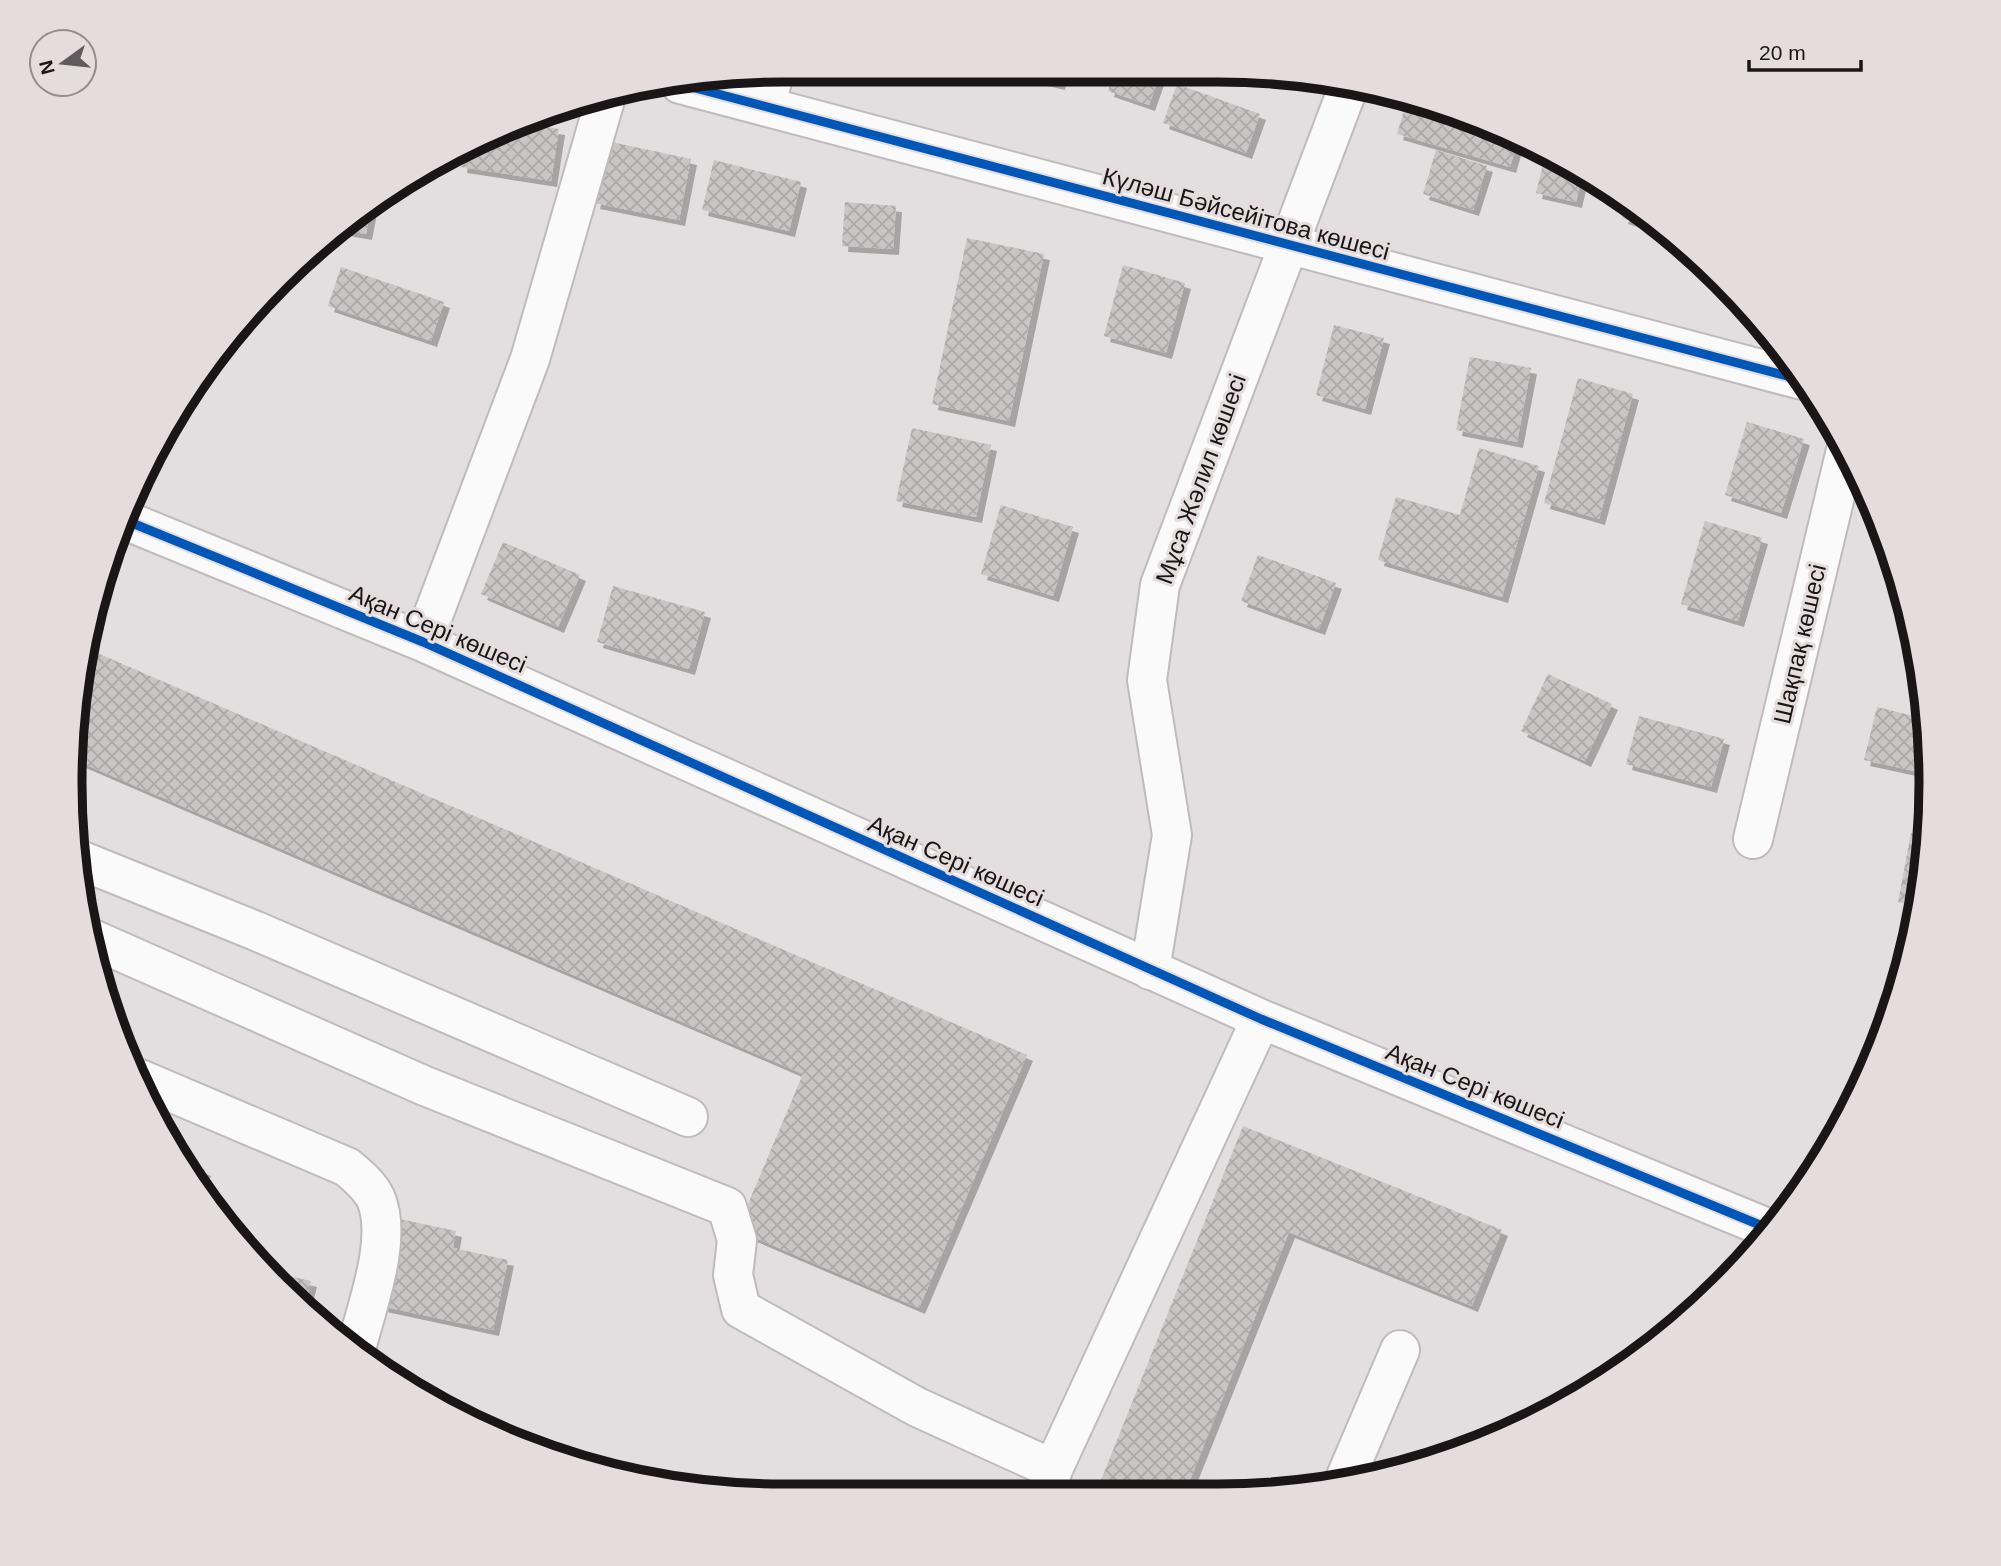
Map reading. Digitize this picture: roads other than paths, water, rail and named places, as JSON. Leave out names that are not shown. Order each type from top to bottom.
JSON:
[{"type":"street","name":"Күләш Бәйсейітова көшесі","points":[[715,86],[770,89],[1287,245],[1789,376]]},
{"type":"street","name":"Мұса Жәлил көшесі","points":[[1150,970],[1172,835],[1147,680],[1160,585],[1346,94]]},
{"type":"street","points":[[423,642],[530,359],[603,106]]},
{"type":"street","name":"Шақпақ көшесі","points":[[1753,839],[1842,466]]},
{"type":"street","name":"Ақан Сері көшесі","points":[[133,523],[423,642],[1261,1019],[1761,1226]]},
{"type":"street","points":[[87,863],[256,931],[688,1117]]},
{"type":"street","points":[[101,943],[425,1086],[727,1207],[737,1240],[733,1275],[741,1309],[1050,1482],[1261,1019]]},
{"type":"street","points":[[151,1083],[347,1167],[361,1179],[376,1200],[383,1238],[358,1340]]},
{"type":"street","points":[[1348,1471],[1400,1350]]}]
